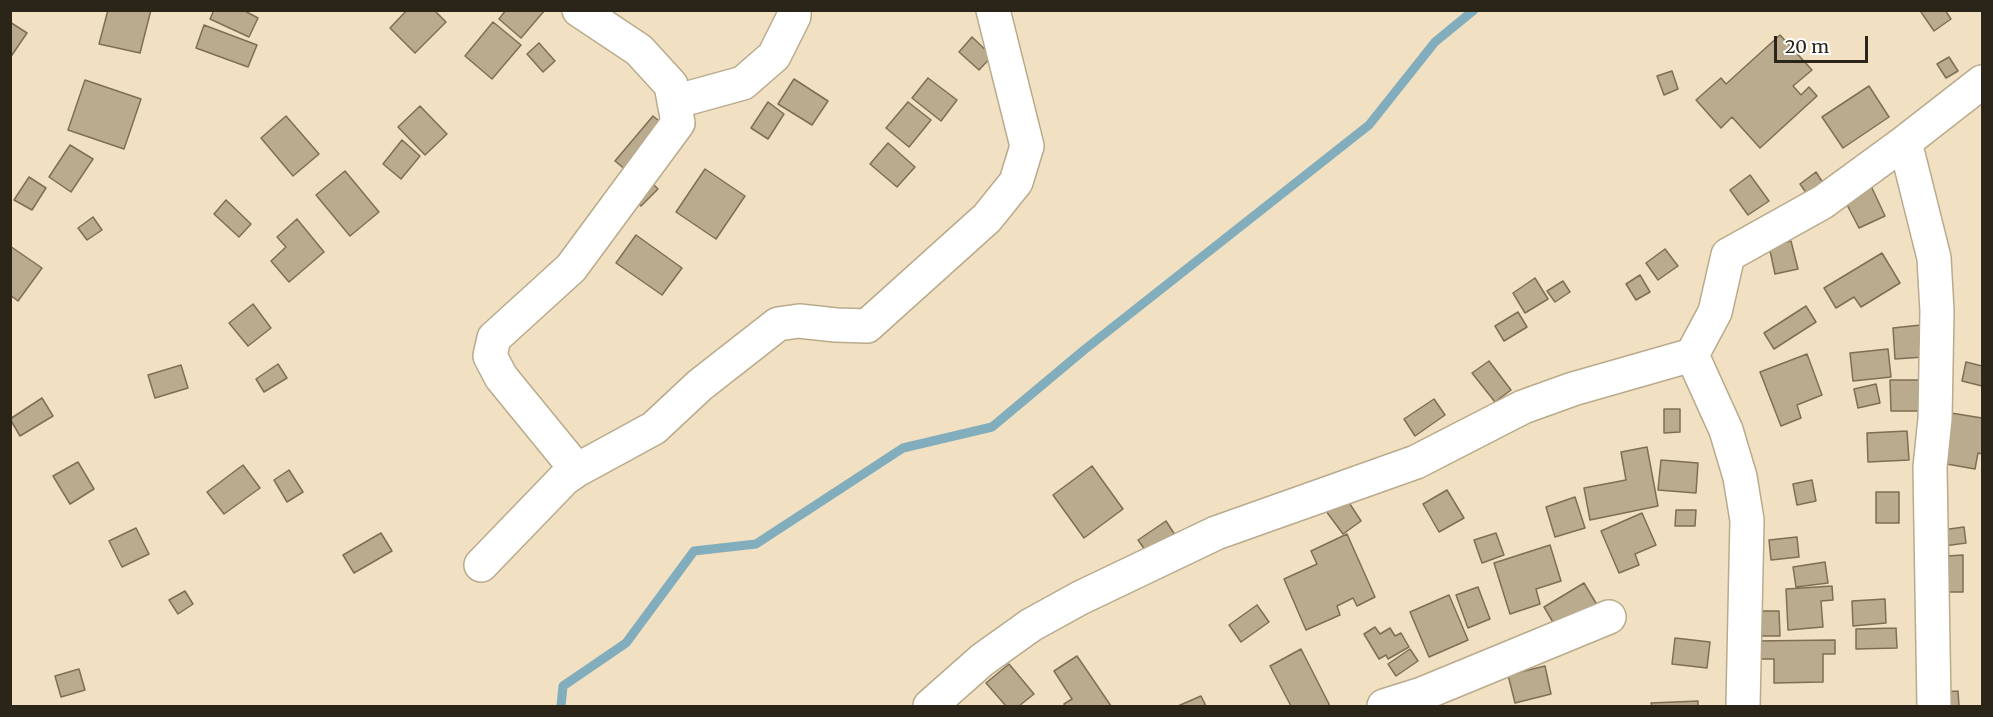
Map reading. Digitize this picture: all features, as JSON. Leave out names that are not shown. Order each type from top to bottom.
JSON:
[{"type":"street","points":[[577,470],[501,377],[490,356],[494,339],[571,268],[678,123],[671,85],[639,50],[579,10]]},
{"type":"street","points":[[674,102],[743,83],[774,56],[794,16],[794,10]]},
{"type":"street","points":[[481,565],[564,479],[654,428],[700,385],[778,324],[800,321],[867,326],[987,218],[1016,182],[1027,146],[993,10]]},
{"type":"street","points":[[930,706],[982,660],[1032,625],[1080,598],[1216,533],[1416,462],[1523,407],[1573,389],[1692,355],[1715,312],[1728,255],[1823,202],[1983,82]]},
{"type":"street","points":[[1905,142],[1934,258],[1937,311],[1935,420],[1930,467],[1934,706]]},
{"type":"street","points":[[1692,355],[1726,430],[1740,477],[1747,520],[1743,706]]},
{"type":"street","points":[[1384,706],[1422,694],[1609,617]]},
{"type":"building","points":[[108,10],[151,10],[140,53],[99,44]]},
{"type":"building","points":[[214,10],[243,10],[258,18],[249,37],[210,19]]},
{"type":"building","points":[[407,10],[434,10],[446,22],[415,53],[390,28]]},
{"type":"building","points":[[506,10],[545,10],[521,38],[499,19]]},
{"type":"building","points":[[1923,10],[1945,10],[1951,19],[1934,31],[1921,12]]},
{"type":"building","points":[[10,22],[27,33],[10,58]]},
{"type":"building","points":[[493,22],[521,45],[492,79],[465,56]]},
{"type":"building","points":[[204,25],[257,45],[248,67],[196,48]]},
{"type":"building","points":[[1780,35],[1812,70],[1793,86],[1801,95],[1809,87],[1817,96],[1760,148],[1732,117],[1721,128],[1696,100],[1721,78],[1726,84]]},
{"type":"building","points":[[972,37],[992,56],[979,70],[959,52]]},
{"type":"building","points":[[539,43],[555,61],[543,72],[527,54]]},
{"type":"building","points":[[1949,57],[1958,71],[1946,78],[1937,64]]},
{"type":"building","points":[[1672,71],[1678,89],[1664,95],[1657,76]]},
{"type":"building","points":[[928,78],[957,100],[941,121],[912,98]]},
{"type":"building","points":[[794,79],[828,101],[812,125],[778,104]]},
{"type":"building","points":[[85,80],[141,99],[124,149],[68,130]]},
{"type":"building","points":[[1869,86],[1889,117],[1843,148],[1822,117]]},
{"type":"building","points":[[768,102],[784,114],[768,139],[751,128]]},
{"type":"building","points":[[908,102],[931,120],[909,147],[886,128]]},
{"type":"building","points":[[420,106],[447,134],[425,155],[398,127]]},
{"type":"building","points":[[286,116],[319,154],[293,176],[261,138]]},
{"type":"building","points":[[653,116],[670,130],[632,175],[615,161]]},
{"type":"building","points":[[402,140],[420,156],[401,179],[383,164]]},
{"type":"building","points":[[888,143],[915,167],[897,187],[870,164]]},
{"type":"building","points":[[70,145],[93,159],[71,192],[49,177]]},
{"type":"building","points":[[705,169],[745,196],[716,239],[676,212]]},
{"type":"building","points":[[345,171],[379,212],[350,236],[316,195]]},
{"type":"building","points":[[1816,172],[1825,186],[1809,197],[1800,184]]},
{"type":"building","points":[[1750,175],[1769,201],[1748,215],[1730,190]]},
{"type":"building","points":[[29,177],[46,188],[32,210],[14,200]]},
{"type":"building","points":[[646,177],[658,189],[641,206],[629,194]]},
{"type":"building","points":[[1871,186],[1885,216],[1859,228],[1844,199]]},
{"type":"building","points":[[226,200],[251,224],[239,237],[214,214]]},
{"type":"building","points":[[93,217],[102,230],[87,240],[78,228]]},
{"type":"building","points":[[297,219],[324,252],[289,282],[271,261],[286,247],[277,237]]},
{"type":"building","points":[[636,235],[682,268],[662,295],[616,263]]},
{"type":"building","points":[[1791,241],[1798,269],[1775,274],[1769,246]]},
{"type":"building","points":[[10,246],[42,268],[18,301],[10,295]]},
{"type":"building","points":[[1665,249],[1678,266],[1658,280],[1646,263]]},
{"type":"building","points":[[1882,253],[1900,283],[1861,307],[1854,297],[1836,308],[1824,288]]},
{"type":"building","points":[[1640,275],[1650,292],[1636,300],[1626,284]]},
{"type":"building","points":[[1535,278],[1548,299],[1525,313],[1513,293]]},
{"type":"building","points":[[1563,281],[1570,292],[1555,302],[1547,291]]},
{"type":"building","points":[[253,304],[271,328],[248,346],[229,323]]},
{"type":"building","points":[[1806,306],[1816,322],[1774,349],[1764,333]]},
{"type":"building","points":[[1518,312],[1527,327],[1504,341],[1495,326]]},
{"type":"building","points":[[1921,325],[1924,357],[1895,359],[1893,328]]},
{"type":"building","points":[[1888,349],[1891,377],[1853,381],[1850,353]]},
{"type":"building","points":[[1807,354],[1822,395],[1797,405],[1801,418],[1781,426],[1760,372]]},
{"type":"building","points":[[1489,361],[1511,390],[1495,402],[1472,373]]},
{"type":"building","points":[[1966,362],[1982,366],[1982,386],[1962,381]]},
{"type":"building","points":[[278,364],[287,378],[264,392],[256,379]]},
{"type":"building","points":[[181,365],[188,388],[155,398],[148,375]]},
{"type":"building","points":[[1890,380],[1922,380],[1922,411],[1891,411]]},
{"type":"building","points":[[1876,384],[1880,403],[1858,408],[1854,389]]},
{"type":"building","points":[[42,398],[53,416],[20,436],[10,419]]},
{"type":"building","points":[[1434,399],[1445,415],[1415,436],[1404,419]]},
{"type":"building","points":[[1664,409],[1680,409],[1680,432],[1664,433]]},
{"type":"building","points":[[1951,413],[1982,418],[1982,454],[1978,453],[1975,469],[1941,463]]},
{"type":"building","points":[[1907,431],[1909,460],[1868,462],[1867,433]]},
{"type":"building","points":[[1647,447],[1658,506],[1590,520],[1584,488],[1626,480],[1621,452]]},
{"type":"building","points":[[1661,460],[1698,463],[1696,493],[1658,490]]},
{"type":"building","points":[[78,462],[94,489],[70,504],[53,476]]},
{"type":"building","points":[[243,465],[260,488],[224,514],[207,492]]},
{"type":"building","points":[[1092,466],[1123,509],[1084,538],[1053,495]]},
{"type":"building","points":[[289,470],[303,492],[287,502],[274,480]]},
{"type":"building","points":[[1812,480],[1816,501],[1797,505],[1793,484]]},
{"type":"building","points":[[1447,490],[1464,518],[1439,532],[1423,504]]},
{"type":"building","points":[[1876,492],[1899,492],[1899,523],[1876,523]]},
{"type":"building","points":[[1575,497],[1585,528],[1555,537],[1546,507]]},
{"type":"building","points":[[1346,498],[1361,521],[1343,534],[1326,511]]},
{"type":"building","points":[[1676,510],[1696,510],[1695,526],[1675,526]]},
{"type":"building","points":[[1642,513],[1656,545],[1635,554],[1639,565],[1619,573],[1601,531]]},
{"type":"building","points":[[1166,521],[1177,538],[1150,557],[1138,540]]},
{"type":"building","points":[[1964,527],[1966,543],[1944,546],[1942,530]]},
{"type":"building","points":[[136,528],[149,554],[122,567],[109,541]]},
{"type":"building","points":[[381,533],[392,551],[354,573],[343,555]]},
{"type":"building","points":[[1496,533],[1504,555],[1482,563],[1474,540]]},
{"type":"building","points":[[1347,534],[1375,597],[1357,606],[1353,598],[1337,606],[1340,615],[1306,630],[1284,579],[1317,564],[1311,551]]},
{"type":"building","points":[[1797,537],[1799,557],[1771,560],[1769,540]]},
{"type":"building","points":[[1550,545],[1561,581],[1536,589],[1540,604],[1510,614],[1494,563]]},
{"type":"building","points":[[1963,555],[1963,592],[1947,592],[1947,556]]},
{"type":"building","points":[[1825,562],[1828,583],[1796,587],[1793,567]]},
{"type":"building","points":[[1584,583],[1600,610],[1560,634],[1544,607]]},
{"type":"building","points":[[1832,586],[1833,600],[1821,601],[1823,627],[1788,630],[1786,589]]},
{"type":"building","points":[[1478,587],[1490,619],[1468,628],[1456,595]]},
{"type":"building","points":[[185,591],[193,604],[178,614],[169,600]]},
{"type":"building","points":[[1449,595],[1468,640],[1429,657],[1410,612]]},
{"type":"building","points":[[1885,599],[1886,623],[1853,626],[1852,601]]},
{"type":"building","points":[[1257,605],[1269,622],[1241,642],[1229,625]]},
{"type":"building","points":[[1756,611],[1779,611],[1780,636],[1756,636]]},
{"type":"building","points":[[1375,627],[1380,634],[1390,628],[1395,636],[1401,633],[1409,647],[1388,659],[1386,655],[1379,659],[1364,634]]},
{"type":"building","points":[[1896,628],[1897,648],[1856,649],[1856,629]]},
{"type":"building","points":[[1675,638],[1710,642],[1707,668],[1672,664]]},
{"type":"building","points":[[1835,640],[1835,654],[1823,654],[1823,682],[1774,683],[1774,659],[1755,659],[1755,641]]},
{"type":"building","points":[[1301,649],[1330,706],[1291,706],[1270,666]]},
{"type":"building","points":[[1410,649],[1418,661],[1396,676],[1388,664]]},
{"type":"building","points":[[1077,656],[1111,706],[1065,706],[1064,704],[1072,699],[1054,671]]},
{"type":"building","points":[[1009,664],[1034,694],[1019,706],[1006,706],[986,683]]},
{"type":"building","points":[[1545,666],[1551,694],[1515,703],[1508,675]]},
{"type":"building","points":[[79,669],[85,690],[61,697],[55,676]]},
{"type":"building","points":[[1958,691],[1959,706],[1939,706],[1938,692]]},
{"type":"building","points":[[1201,696],[1206,706],[1178,706]]},
{"type":"building","points":[[1698,701],[1698,706],[1652,706],[1651,703]]},
{"type":"waterway","points":[[561,706],[563,686],[626,643],[694,551],[756,544],[903,448],[992,427],[1084,350],[1369,125],[1435,42],[1474,10]]}]
